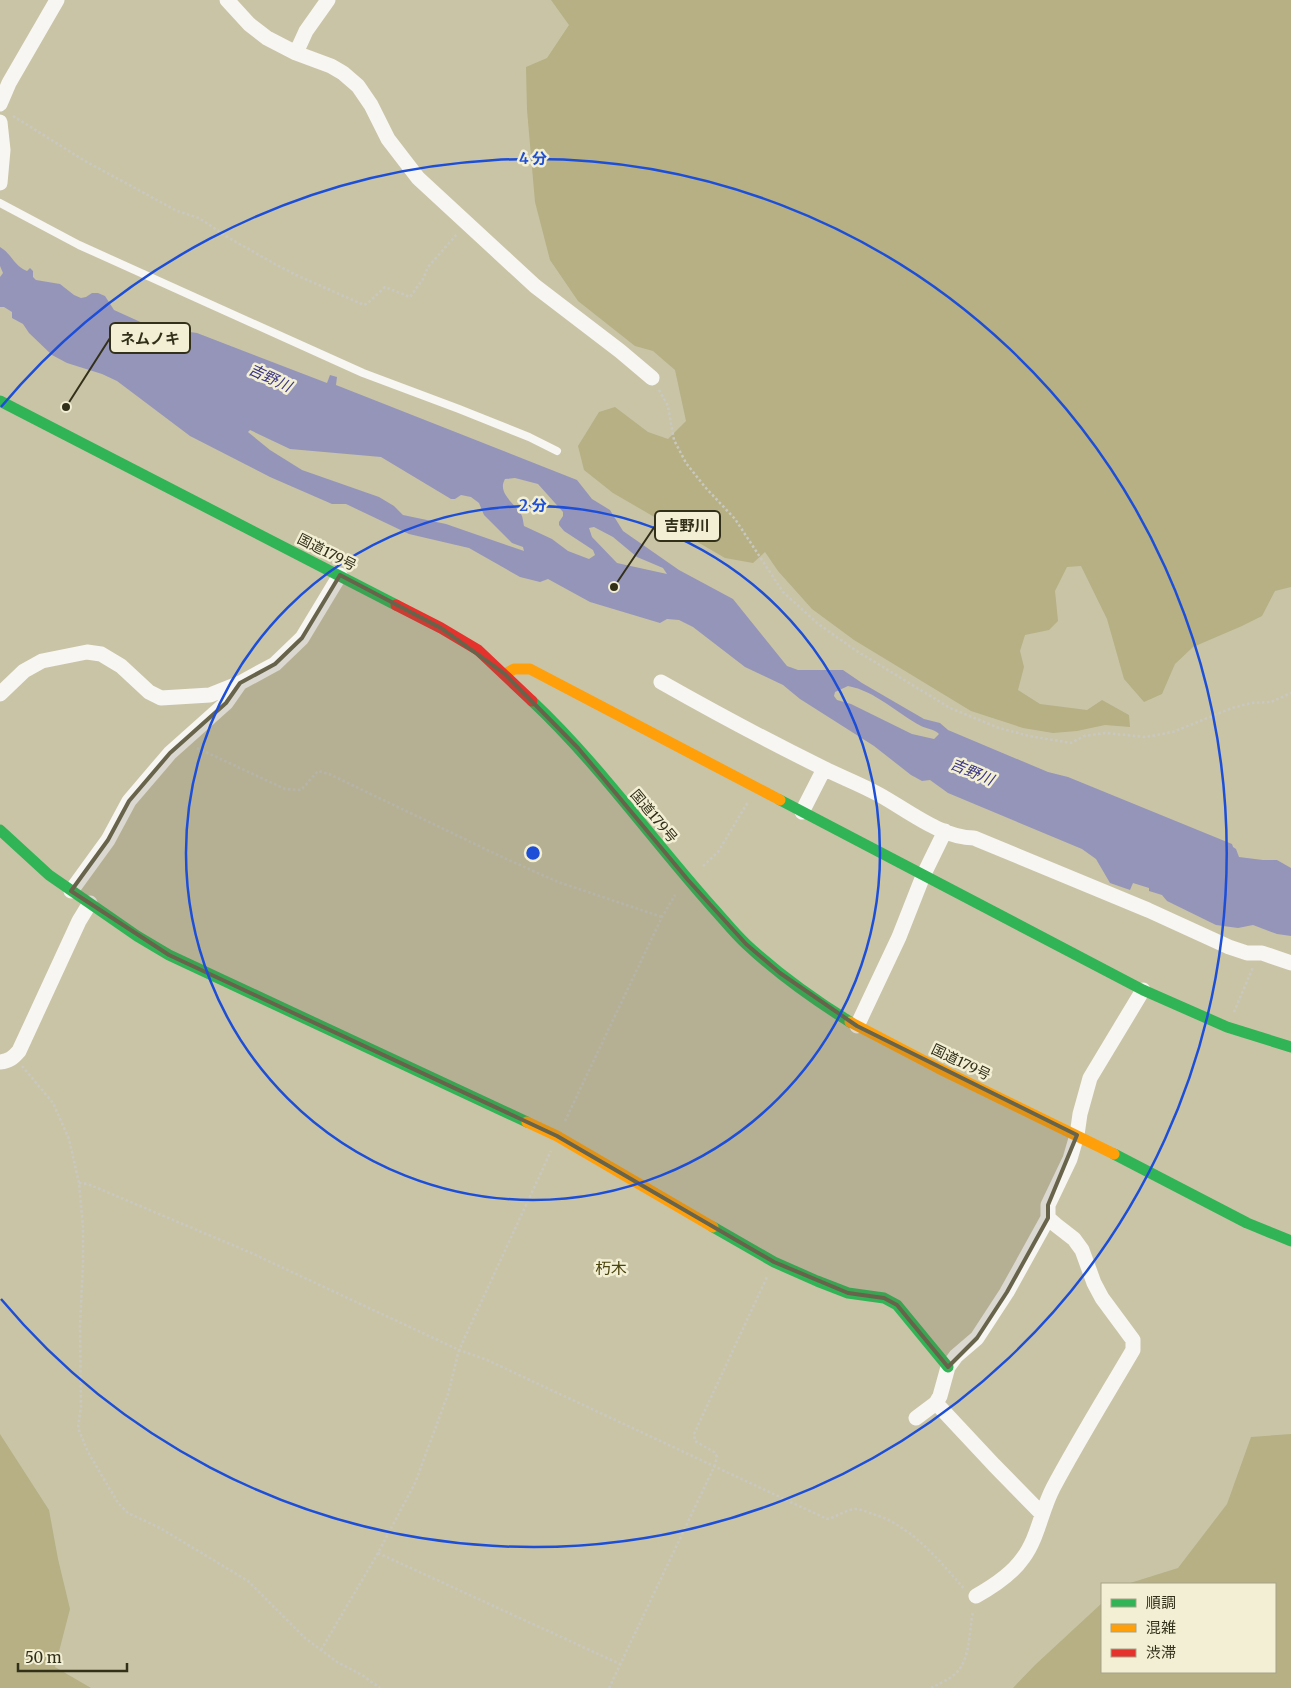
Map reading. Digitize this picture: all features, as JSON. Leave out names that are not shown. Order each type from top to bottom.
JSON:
[{"type":"main road","name":"国道179号","points":[[0,401],[340,575],[441,628],[478,650],[542,710],[578,748],[688,880],[746,944],[818,1002],[857,1026],[938,1068],[1077,1135],[1247,1223],[1291,1241]]},
{"type":"main road","points":[[505,674],[514,669],[530,670],[1143,990],[1228,1027],[1291,1047]]},
{"type":"main road","points":[[0,830],[49,875],[137,936],[169,955],[558,1136],[774,1262],[816,1282],[848,1293],[884,1298],[897,1305],[948,1367]]},
{"type":"street","points":[[0,183],[3,150],[2,113],[9,84],[57,0]]},
{"type":"street","points":[[227,0],[249,24],[267,38],[296,53],[330,66],[343,73],[358,86],[372,106],[388,139],[402,160],[418,178],[535,286],[652,378]]},
{"type":"street","points":[[296,53],[306,31],[328,0]]},
{"type":"street","points":[[0,694],[24,671],[42,660],[87,652],[101,654],[121,666],[149,692],[161,698],[210,695],[240,684],[275,664],[302,638],[340,575]]},
{"type":"street","points":[[661,682],[738,725],[824,769],[878,793],[909,813],[945,831],[965,838],[974,838],[1148,910],[1229,947],[1247,952],[1262,953],[1291,964]]},
{"type":"street","points":[[71,891],[108,840],[129,801],[170,753],[226,703],[240,684]]},
{"type":"street","points":[[802,812],[824,769]]},
{"type":"street","points":[[857,1026],[899,937],[923,876],[945,831]]},
{"type":"street","points":[[7,1060],[19,1051],[79,921],[90,903]]},
{"type":"street","points":[[916,1418],[936,1403],[940,1396],[948,1367],[956,1356],[977,1338],[1007,1292],[1048,1218],[1048,1205],[1070,1159],[1090,1078],[1143,990]]},
{"type":"street","points":[[976,1596],[988,1589],[1021,1560],[1030,1547],[1052,1490],[1133,1350],[1133,1340],[1102,1298],[1094,1283],[1082,1250],[1074,1239],[1048,1218]]},
{"type":"street","points":[[936,1403],[994,1466],[1042,1514]]},
{"type":"lane","points":[[0,203],[80,245],[363,373],[503,427],[557,451]]},
{"type":"path","points":[[2,113],[177,211],[200,218],[229,238],[289,272],[364,305],[385,287],[410,297],[423,279],[428,267],[467,222]]},
{"type":"path","points":[[652,378],[668,406],[674,440],[686,463],[704,487],[735,519],[783,592],[817,623],[855,650],[950,708],[999,728],[1029,736],[1071,743],[1084,736],[1105,733],[1146,737],[1173,732],[1232,708],[1251,703],[1271,702],[1291,693]]},
{"type":"path","points":[[185,740],[207,754],[285,789],[302,790],[318,771],[329,774],[558,882],[662,917]]},
{"type":"path","points":[[321,1650],[378,1553],[415,1483],[448,1394],[459,1350],[662,917],[680,886],[718,852],[756,788]]},
{"type":"path","points":[[1228,1027],[1254,964],[1256,953]]},
{"type":"path","points":[[7,1060],[34,1079],[53,1103],[69,1139],[79,1183],[83,1227],[80,1326],[81,1407],[78,1428],[88,1452],[118,1503],[128,1513],[160,1528],[248,1581],[305,1638],[336,1662],[362,1675],[380,1688]]},
{"type":"path","points":[[79,1183],[88,1184],[249,1252],[459,1350],[487,1360],[827,1519],[835,1518],[847,1510],[857,1509],[882,1516],[908,1533],[936,1557],[969,1594],[976,1596],[963,1664],[956,1674],[931,1688]]},
{"type":"path","points":[[610,1688],[714,1467],[717,1457],[714,1452],[695,1441],[694,1434],[774,1262]]},
{"type":"path","points":[[378,1553],[620,1664]]},
{"type":"highlighted area","points":[[340,575],[441,628],[505,674],[578,748],[688,880],[746,944],[780,973],[857,1026],[1077,1135],[1048,1205],[1048,1218],[1007,1292],[977,1338],[948,1367],[897,1305],[884,1298],[848,1293],[774,1262],[557,1136],[169,955],[71,891],[108,840],[129,801],[170,753],[226,703],[240,683],[275,664],[302,638]]},
{"type":"shaded area","points":[[551,0],[1291,0],[1291,587],[1275,591],[1262,616],[1193,647],[1175,664],[1162,694],[1144,702],[1124,679],[1107,619],[1081,566],[1067,567],[1055,591],[1058,621],[1049,630],[1025,635],[1020,651],[1024,667],[1018,690],[1040,704],[1087,710],[1102,700],[1129,715],[1130,727],[1105,725],[1077,731],[1053,733],[1023,728],[971,711],[854,640],[812,609],[778,571],[765,552],[753,563],[725,558],[613,493],[584,470],[578,446],[599,412],[615,407],[648,432],[668,439],[686,421],[675,370],[653,351],[635,346],[578,301],[550,260],[535,202],[527,110],[526,67],[547,58],[569,25]]},
{"type":"shaded area","points":[[0,1434],[49,1510],[70,1609],[55,1667],[91,1688],[0,1688]]},
{"type":"shaded area","points":[[1291,1434],[1291,1688],[1013,1688],[1101,1604],[1101,1673],[1276,1673],[1276,1583],[1130,1583],[1178,1568],[1227,1504],[1251,1437]]},
{"type":"water","points":[[0,247],[23,269],[27,271],[30,268],[36,280],[60,284],[81,298],[92,293],[98,293],[105,296],[114,310],[178,339],[190,332],[197,333],[327,383],[330,375],[337,377],[336,385],[577,480],[592,499],[610,510],[623,531],[679,570],[733,599],[787,666],[798,670],[843,670],[924,719],[940,723],[948,730],[1048,772],[1068,777],[1232,844],[1239,857],[1277,860],[1291,868],[1291,936],[1277,934],[1253,925],[1238,928],[1216,925],[1167,901],[1162,895],[1149,891],[1149,888],[1133,883],[1130,890],[1110,883],[1096,859],[1082,849],[948,793],[930,780],[922,781],[911,775],[874,746],[800,699],[783,685],[745,667],[693,627],[679,620],[667,619],[660,623],[590,602],[548,579],[540,582],[520,577],[469,548],[409,534],[346,504],[332,504],[270,477],[190,436],[117,381],[102,374],[67,363],[52,355],[29,333],[23,324],[12,318],[12,312],[4,307],[0,307],[0,277],[3,273],[0,266]],"holes":[[[250,430],[290,449],[381,457],[451,499],[461,495],[471,497],[479,503],[484,515],[512,543],[523,547],[524,551],[446,524],[403,515],[394,506],[379,497],[302,470],[270,450],[248,432]],[[515,478],[538,484],[563,512],[559,525],[564,531],[593,550],[595,555],[589,559],[568,551],[552,539],[524,526],[521,514],[507,498],[503,489],[505,479]],[[594,527],[613,537],[637,557],[663,568],[667,574],[617,563],[592,537],[589,528]],[[848,686],[858,689],[877,697],[912,721],[939,734],[934,739],[912,734],[851,704],[837,700],[834,696],[835,692]]]},
{"type":"traffic: fast","points":[[0,401],[396,605]]},
{"type":"traffic: fast","points":[[532,701],[580,750],[690,882],[742,940],[796,986],[850,1022]]},
{"type":"traffic: fast","points":[[780,800],[1143,990],[1227,1027],[1291,1047]]},
{"type":"traffic: fast","points":[[0,830],[49,875],[137,936],[169,955],[527,1122]]},
{"type":"traffic: fast","points":[[1114,1154],[1247,1223],[1291,1241]]},
{"type":"traffic: fast","points":[[713,1227],[774,1262],[817,1281],[848,1293],[884,1298],[897,1305],[948,1367]]},
{"type":"traffic: slow","points":[[505,674],[514,669],[530,669],[780,800]]},
{"type":"traffic: slow","points":[[850,1022],[938,1068],[1114,1154]]},
{"type":"traffic: slow","points":[[527,1122],[557,1136],[713,1227]]},
{"type":"traffic: jam","points":[[396,605],[478,650],[532,701]]},
{"type":"place","name":"ネムノキ","points":[[66,407]]},
{"type":"place","name":"吉野川","points":[[614,587]]},
{"type":"district","name":"朽木","points":[[611,1268]]}]
